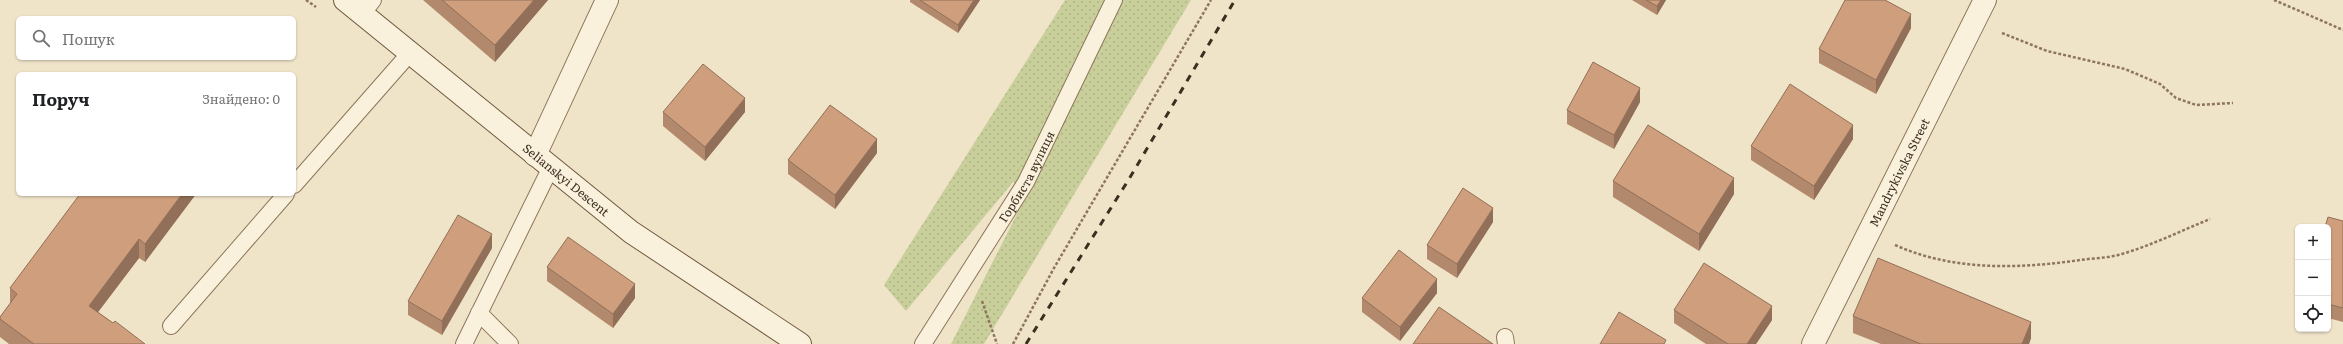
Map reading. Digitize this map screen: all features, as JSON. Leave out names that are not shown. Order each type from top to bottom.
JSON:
[{"type":"street","name":"Selianskyi Descent","points":[[345,0],[367,7],[410,53],[631,232],[800,344]]},
{"type":"street","points":[[543,161],[607,0]]},
{"type":"street","name":"Mandrykivska Street","points":[[1814,344],[1985,0]]},
{"type":"lane","name":"Горбиста вулиця","points":[[923,344],[1026,182],[1114,0]]},
{"type":"lane","points":[[296,183],[410,53]]},
{"type":"lane","points":[[464,344],[479,313],[543,161]]},
{"type":"lane","points":[[171,326],[284,196]]},
{"type":"lane","points":[[479,313],[510,344]]},
{"type":"path","points":[[1013,344],[1054,268],[1211,0]]},
{"type":"path","points":[[2274,0],[2343,30]]},
{"type":"path","points":[[1974,22],[2047,51],[2125,69],[2160,84],[2176,98],[2196,105],[2233,103]]},
{"type":"path","points":[[1868,234],[1916,255],[1969,265],[2038,266],[2122,254],[2210,219]]},
{"type":"path","points":[[971,268],[997,344]]},
{"type":"green space","points":[[1065,0],[1191,0],[984,344],[951,344],[1018,212],[1014,181],[906,311],[884,285]]},
{"type":"building","points":[[442,0],[534,0],[495,45]]},
{"type":"building","points":[[920,0],[974,0],[958,25]]},
{"type":"building","points":[[1646,0],[1661,0],[1657,6]]},
{"type":"building","points":[[1845,0],[1885,0],[1911,14],[1876,80],[1819,49]]},
{"type":"building","points":[[1593,62],[1640,88],[1614,135],[1567,110]]},
{"type":"building","points":[[703,64],[745,98],[705,147],[663,112]]},
{"type":"building","points":[[1790,84],[1853,125],[1814,186],[1751,146]]},
{"type":"building","points":[[830,105],[877,139],[835,195],[788,160]]},
{"type":"building","points":[[1648,125],[1734,178],[1699,234],[1613,181]]},
{"type":"building","points":[[1463,188],[1493,208],[1457,264],[1427,245]]},
{"type":"building","points":[[79,196],[181,196],[145,244],[139,239],[89,306],[113,323],[115,321],[145,344],[34,344],[0,319],[17,294],[10,288]]},
{"type":"building","points":[[458,215],[492,234],[442,321],[408,301]]},
{"type":"building","points":[[2328,217],[2343,221],[2343,308],[2331,305],[2331,224],[2326,224]]},
{"type":"building","points":[[568,237],[635,284],[613,314],[547,267]]},
{"type":"building","points":[[1399,250],[1437,279],[1400,327],[1362,298]]},
{"type":"building","points":[[1878,258],[2031,322],[2022,344],[1921,344],[1853,316]]},
{"type":"building","points":[[1704,263],[1772,306],[1747,344],[1728,344],[1674,310]]},
{"type":"building","points":[[1439,307],[1493,344],[1413,344]]},
{"type":"building","points":[[1619,312],[1666,340],[1664,344],[1600,344]]},
{"type":"railway","points":[[1026,344],[1129,179],[1235,0]]}]
